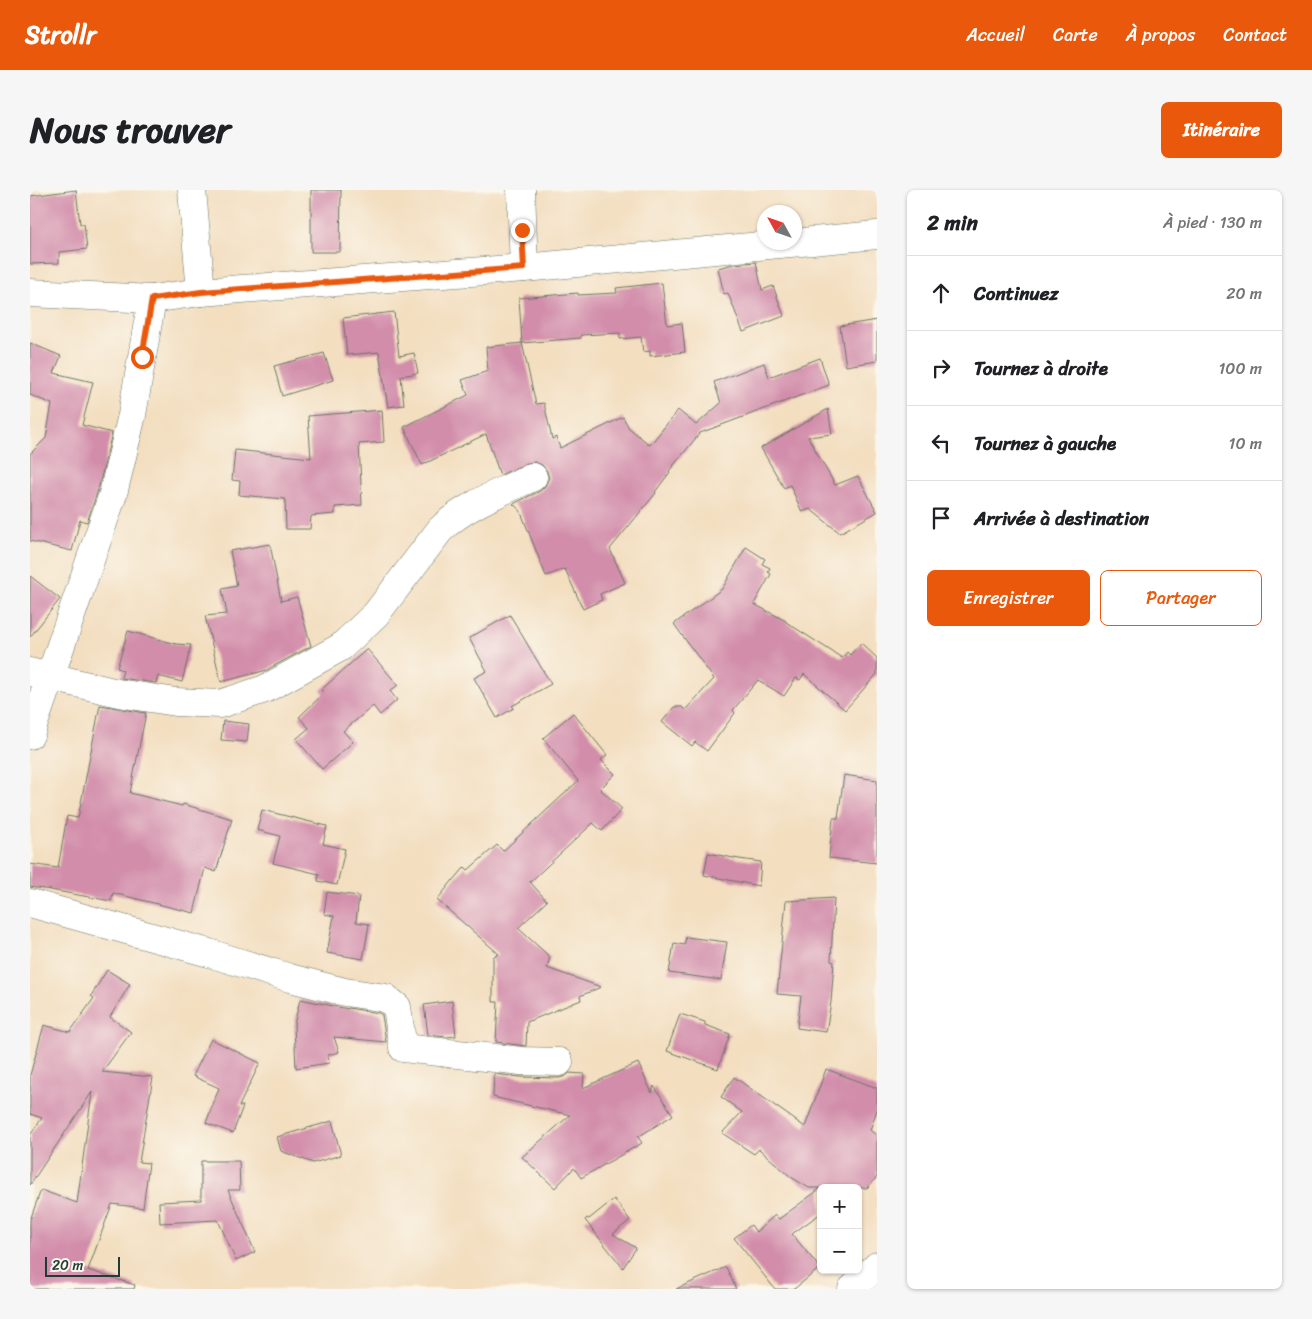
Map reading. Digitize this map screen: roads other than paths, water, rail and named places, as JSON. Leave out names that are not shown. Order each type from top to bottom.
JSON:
[{"type":"street","points":[[192,190],[201,292]]},
{"type":"street","points":[[521,190],[524,268]]},
{"type":"street","points":[[30,294],[152,299],[201,292],[524,268],[877,235]]},
{"type":"street","points":[[30,736],[40,674],[113,494],[132,415],[152,299]]},
{"type":"street","points":[[40,674],[118,693],[185,703],[220,704],[266,689],[341,647],[376,614],[440,530],[450,520],[533,477]]},
{"type":"street","points":[[30,903],[290,978],[345,992],[386,998],[397,1007],[403,1048],[521,1061],[559,1062]]},
{"type":"street","points":[[852,1289],[877,1266]]}]
